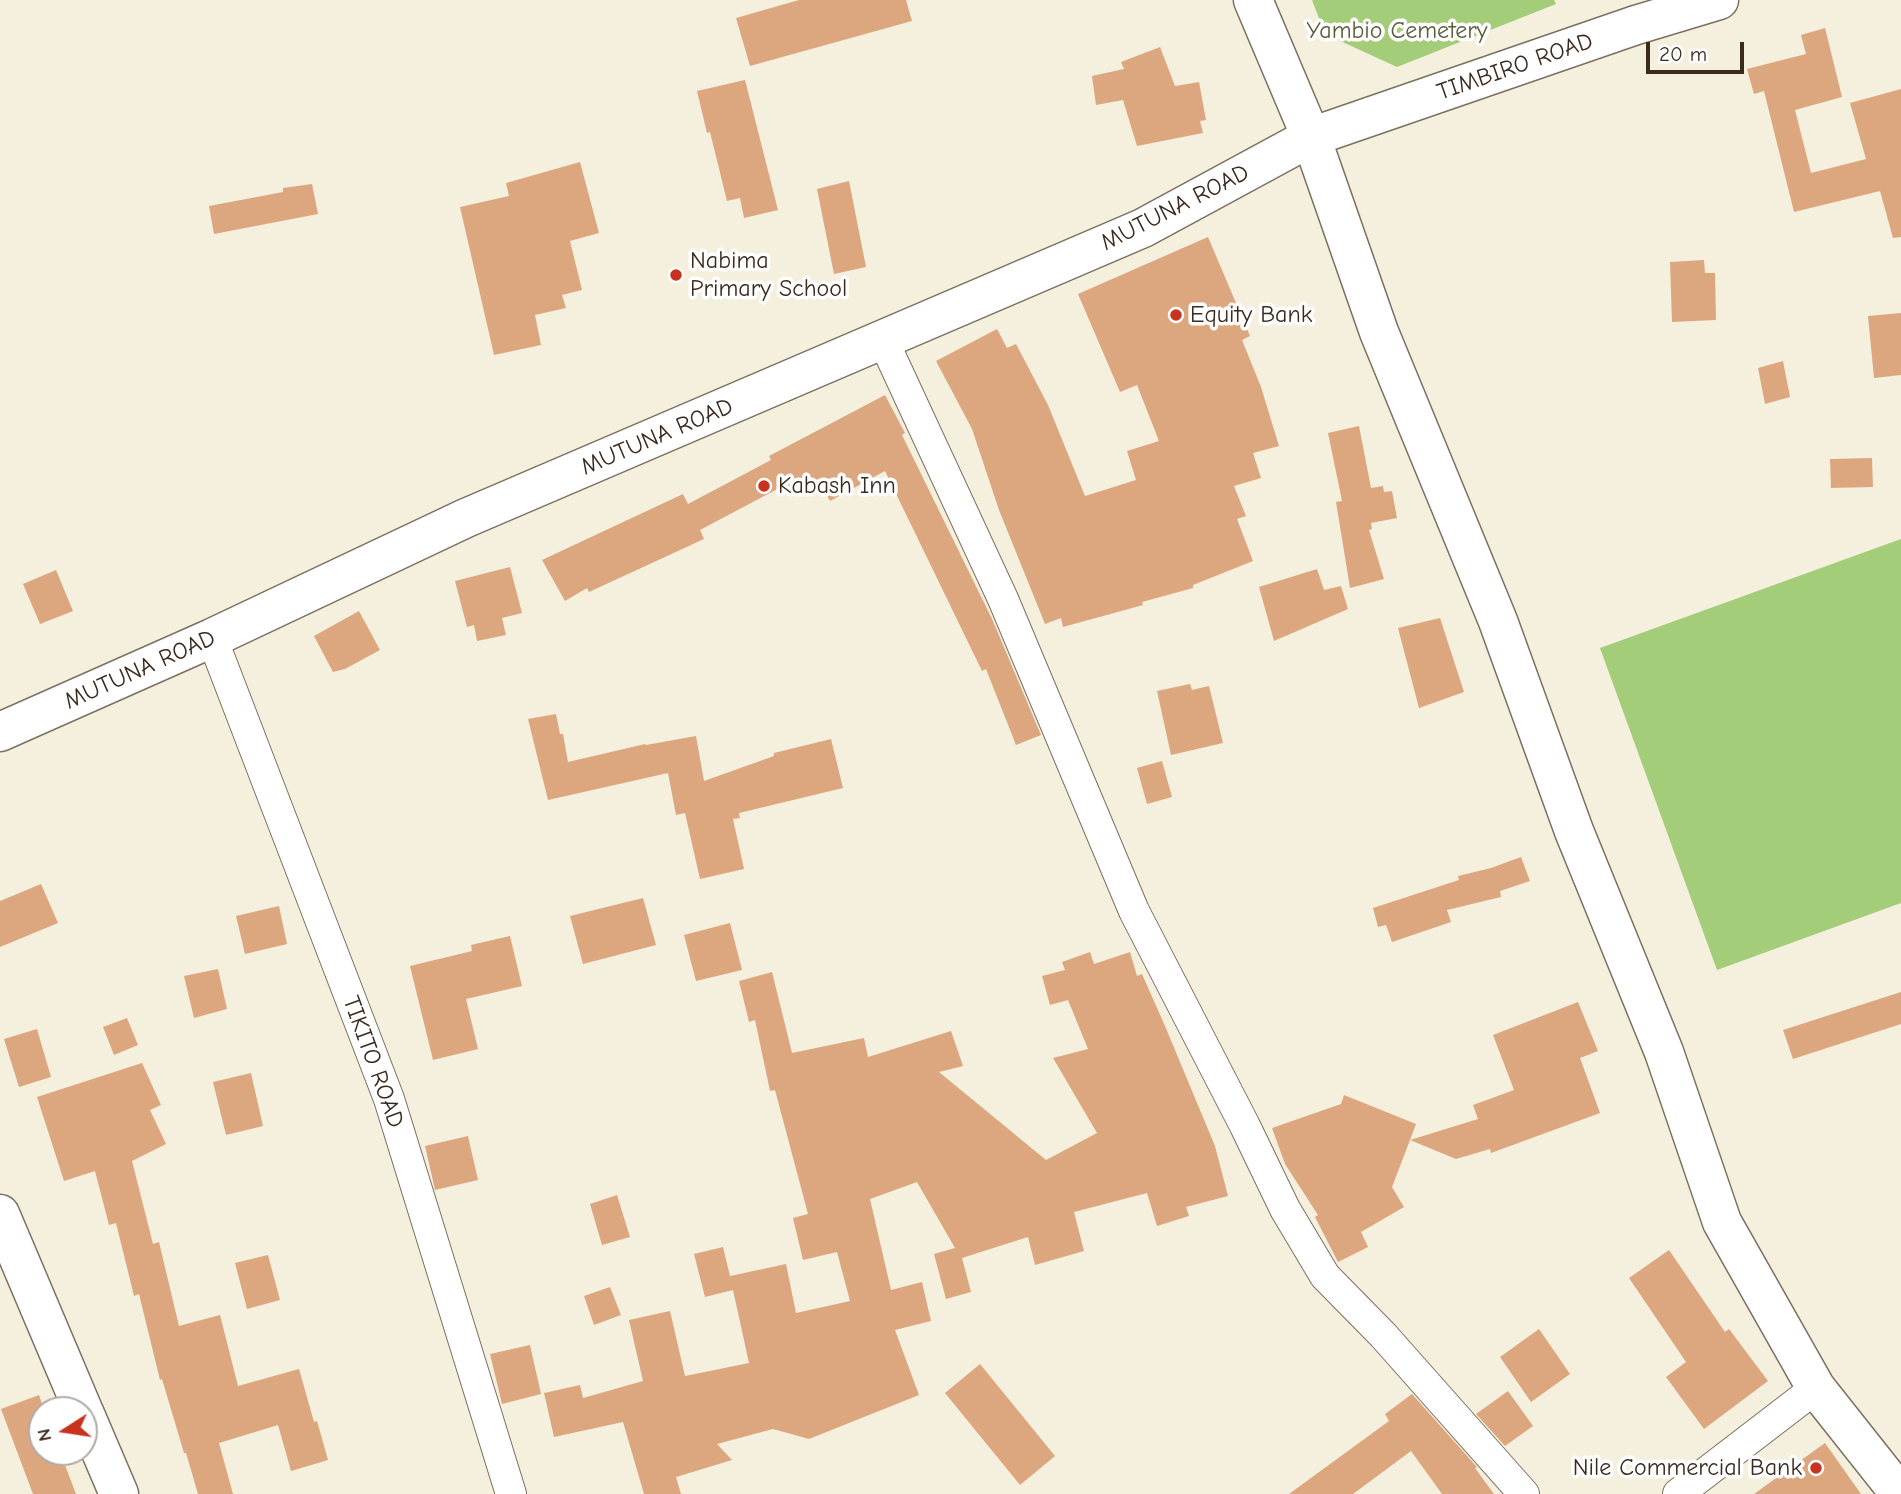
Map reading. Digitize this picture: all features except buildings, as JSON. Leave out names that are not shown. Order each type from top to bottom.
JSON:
[{"type":"main road","points":[[1253,0],[1311,137],[1379,332],[1498,621],[1574,831],[1664,1052],[1723,1222],[1816,1388],[1900,1494]]},
{"type":"main road","name":"TIMBIRO ROAD","points":[[1311,137],[1636,25],[1719,0]]},
{"type":"main road","name":"MUTUNA ROAD","points":[[0,732],[212,638],[466,518],[1143,228],[1311,137]]},
{"type":"main road","points":[[0,1214],[78,1396]]},
{"type":"main road","points":[[98,1444],[119,1494]]},
{"type":"street","points":[[883,340],[1003,599],[1134,911],[1285,1209],[1325,1276],[1382,1335],[1524,1494]]},
{"type":"street","name":"TIKITO ROAD","points":[[212,638],[389,1099],[511,1494]]},
{"type":"street","points":[[1678,1494],[1816,1388]]},
{"type":"green space","name":"Yambio Cemetery","points":[[1312,0],[1554,0],[1556,4],[1397,67],[1325,34]]},
{"type":"green space","points":[[1901,539],[1901,903],[1717,970],[1600,648]]},
{"type":"place","name":"Nabima Primary School","points":[[676,275]]},
{"type":"place","name":"Equity Bank","points":[[1176,315]]},
{"type":"place","name":"Kabash Inn","points":[[764,486]]},
{"type":"place","name":"Nile Commercial Bank","points":[[1816,1468]]}]
